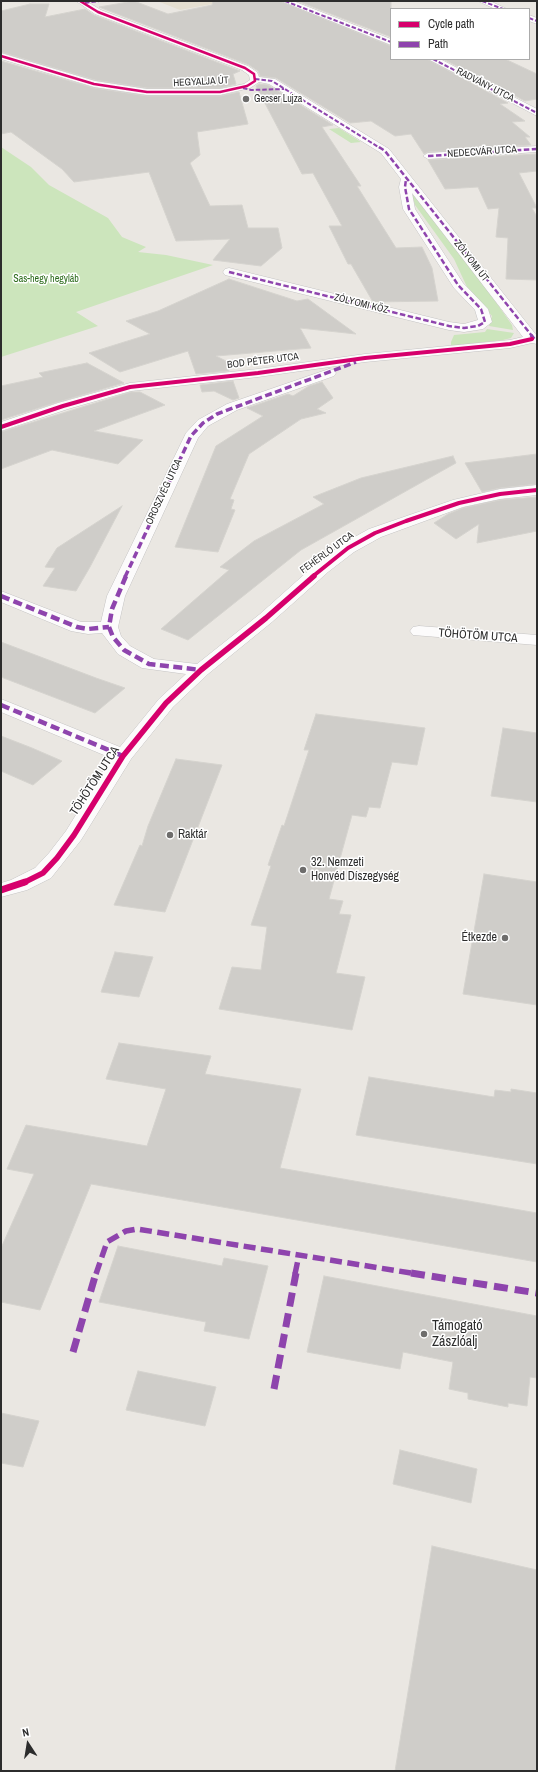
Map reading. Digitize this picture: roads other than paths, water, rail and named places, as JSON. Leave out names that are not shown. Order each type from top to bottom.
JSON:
[{"type":"street","points":[[81,2],[99,1]]},
{"type":"street","points":[[285,1],[390,42]]},
{"type":"street","points":[[482,1],[500,8]]},
{"type":"street","name":"HEGYALJA ÚT","points":[[1,56],[84,82],[117,88],[182,93],[220,92],[242,88],[251,84],[255,79],[254,74],[245,68],[98,12],[81,2]]},
{"type":"street","name":"RADVÁNY UTCA","points":[[435,60],[537,113]]},
{"type":"street","name":"ZÓLYOMI ÚT","points":[[255,79],[272,82],[380,147],[535,339]]},
{"type":"street","points":[[242,88],[251,90],[284,89]]},
{"type":"street","name":"NEDECVÁR UTCA","points":[[428,156],[537,149]]},
{"type":"street","name":"ZÓLYOMI ÚT","points":[[406,179],[405,187],[410,210],[458,285],[484,315]]},
{"type":"street","name":"ZÓLYOMI KÖZ","points":[[229,272],[458,327],[478,326],[485,322],[484,315]]},
{"type":"street","name":"BOD PÉTER UTCA","points":[[1,427],[63,406],[130,387],[258,373],[365,358],[510,344],[535,339]]},
{"type":"street","name":"OROSZVÉG UTCA","points":[[109,628],[116,596],[191,436],[203,423],[232,407],[349,366],[365,358]]},
{"type":"street","name":"FEHÉRLÓ UTCA","points":[[201,670],[266,618],[322,568],[348,548],[374,533],[459,504],[500,494],[537,490]]},
{"type":"street","points":[[1,596],[77,627],[88,629],[109,628],[113,638],[124,650],[149,664],[201,670]]},
{"type":"street","name":"TÖHÖTÖM UTCA","points":[[419,631],[537,640]]},
{"type":"street","name":"TÖHÖTÖM UTCA","points":[[1,890],[19,885],[43,873],[58,858],[123,756],[166,703],[201,670]]},
{"type":"street","points":[[1,705],[123,756]]},
{"type":"place","name":"Gecser Lujza","points":[[246,99]]},
{"type":"place","name":"Raktár","points":[[170,835]]},
{"type":"place","name":"32. Nemzeti Honvéd Díszegység","points":[[303,870]]},
{"type":"place","name":"Étkezde","points":[[505,938]]},
{"type":"place","name":"Támogató Zászlóalj","points":[[424,1334]]},
{"type":"park label","name":"Sas-hegy hegyláb","points":[[46,279]]}]
